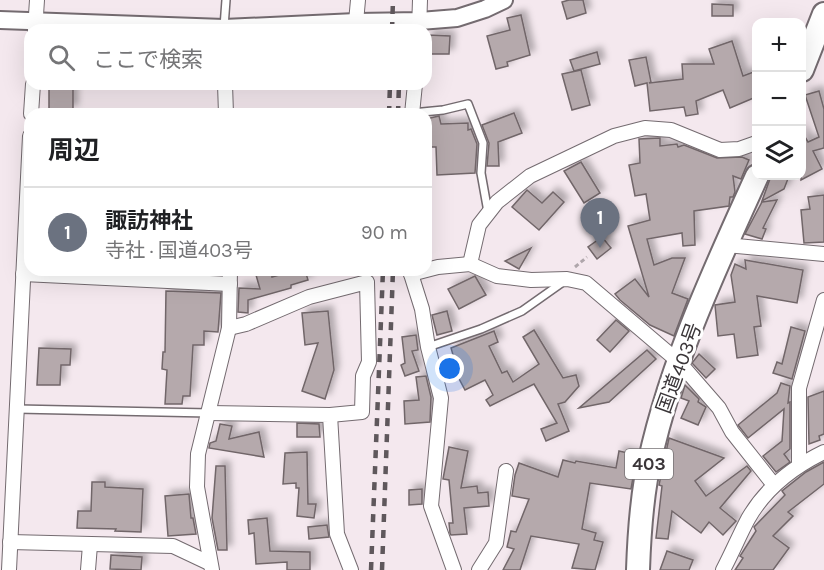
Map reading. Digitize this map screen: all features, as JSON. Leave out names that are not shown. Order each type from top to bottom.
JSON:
[{"type":"highway","points":[[806,58],[824,14]]},
{"type":"highway","name":"国道403号","points":[[638,570],[646,481],[658,425],[679,362],[726,245],[755,180]]},
{"type":"street","points":[[36,24],[37,0]]},
{"type":"street","points":[[356,22],[358,0]]},
{"type":"street","points":[[419,24],[420,0]]},
{"type":"street","points":[[428,24],[457,18],[504,0]]},
{"type":"street","points":[[0,20],[24,24]]},
{"type":"street","points":[[318,24],[356,22],[388,24]]},
{"type":"street","points":[[31,108],[33,90]]},
{"type":"street","points":[[225,90],[226,108]]},
{"type":"street","points":[[413,108],[414,90]]},
{"type":"street","points":[[470,264],[479,225],[497,202],[530,176],[614,136],[645,128],[671,129],[720,150],[739,149],[752,144]]},
{"type":"street","points":[[726,245],[824,254]]},
{"type":"street","points":[[9,570],[10,542],[5,523],[17,409],[24,254]]},
{"type":"street","points":[[432,268],[470,264],[497,276],[531,280],[567,279],[586,283],[679,362],[719,408],[732,432],[774,485]]},
{"type":"street","points":[[64,276],[230,284]]},
{"type":"street","points":[[210,567],[197,487],[198,454],[229,328],[230,276]]},
{"type":"street","points":[[412,276],[422,309],[428,347],[441,398],[431,506],[454,570]]},
{"type":"street","points":[[209,413],[330,415],[362,412],[363,376],[369,362],[367,282],[309,297],[246,324],[229,328]]},
{"type":"street","points":[[799,464],[800,388],[824,300]]},
{"type":"street","points":[[330,415],[337,534],[351,570]]},
{"type":"street","points":[[723,570],[749,518],[774,485],[799,464],[824,452]]},
{"type":"street","points":[[479,570],[496,543],[506,471]]},
{"type":"street","points":[[10,542],[173,546],[210,567]]},
{"type":"street","points":[[88,570],[90,544]]},
{"type":"lane","points":[[224,24],[226,0]]},
{"type":"lane","points":[[432,111],[468,104],[483,143],[481,174],[488,213]]},
{"type":"lane","points":[[428,347],[481,329],[522,311],[567,279]]},
{"type":"lane","points":[[17,409],[209,413]]},
{"type":"building","points":[[583,0],[586,13],[567,19],[562,2]]},
{"type":"building","points":[[712,4],[733,5],[733,16],[712,16]]},
{"type":"building","points":[[521,15],[530,55],[507,62],[508,66],[496,69],[487,36],[510,30],[507,18]]},
{"type":"building","points":[[432,35],[450,36],[449,54],[432,54]]},
{"type":"building","points":[[732,41],[743,76],[752,73],[752,99],[730,108],[723,90],[696,101],[698,114],[686,116],[684,107],[650,111],[647,83],[635,86],[629,60],[646,57],[651,82],[649,83],[683,79],[682,64],[714,64],[709,49]]},
{"type":"building","points":[[597,52],[600,64],[574,71],[570,60]]},
{"type":"building","points":[[581,70],[590,105],[572,110],[562,74]]},
{"type":"building","points":[[49,90],[73,90],[73,108],[49,108]]},
{"type":"building","points":[[819,91],[824,109],[824,148],[813,151],[822,169],[806,177],[806,139],[808,142],[819,137],[806,95]]},
{"type":"building","points":[[514,113],[522,133],[498,142],[499,166],[487,166],[489,143],[482,125]]},
{"type":"building","points":[[439,116],[441,124],[468,123],[468,130],[471,129],[477,144],[475,173],[437,175],[436,147],[432,147],[432,118]]},
{"type":"building","points":[[660,138],[660,146],[684,145],[717,158],[742,157],[749,160],[741,179],[733,176],[735,192],[733,197],[730,197],[729,206],[694,211],[695,245],[683,246],[682,233],[647,239],[654,265],[672,258],[685,258],[672,293],[688,299],[674,336],[650,325],[615,294],[635,279],[649,297],[628,226],[650,220],[646,194],[635,196],[629,165],[640,163],[639,139]]},
{"type":"building","points":[[581,162],[600,193],[584,203],[564,171]]},
{"type":"building","points":[[770,180],[787,180],[784,189],[762,201]]},
{"type":"building","points":[[527,190],[542,203],[553,192],[564,202],[539,230],[512,207]]},
{"type":"building","points":[[824,195],[824,242],[804,243],[801,210],[810,209],[808,197]]},
{"type":"building","points":[[777,200],[763,228],[766,229],[762,239],[745,234],[762,202]]},
{"type":"building","points":[[602,237],[611,248],[597,259],[588,247]]},
{"type":"building","points":[[531,248],[519,269],[505,261]]},
{"type":"building","points":[[745,260],[803,270],[797,303],[757,296],[761,326],[754,327],[758,355],[737,358],[734,334],[718,336],[715,305],[735,302],[731,275],[735,264],[746,269]]},
{"type":"building","points":[[256,276],[307,276],[308,280],[291,285],[291,288],[248,300],[248,313],[238,312],[239,288],[260,289]]},
{"type":"building","points":[[475,276],[486,295],[459,309],[448,289]]},
{"type":"building","points":[[166,291],[221,293],[218,332],[204,331],[204,345],[193,345],[190,396],[183,396],[182,404],[165,404],[167,370],[162,369],[163,352],[165,352]]},
{"type":"building","points":[[328,311],[334,370],[325,399],[302,391],[318,343],[305,345],[302,313]]},
{"type":"building","points":[[447,311],[452,331],[437,335],[432,315]]},
{"type":"building","points":[[616,320],[629,331],[610,352],[597,340]]},
{"type":"building","points":[[791,327],[805,331],[792,379],[773,373],[777,362],[782,364]]},
{"type":"building","points":[[534,330],[563,378],[576,375],[579,386],[565,402],[558,404],[569,431],[546,441],[541,429],[557,423],[534,384],[490,406],[486,400],[493,395],[485,380],[465,390],[456,373],[458,372],[451,348],[494,331],[498,342],[489,346],[502,373],[507,371],[513,382],[539,364],[523,337]]},
{"type":"building","points":[[416,335],[418,350],[412,351],[419,371],[405,376],[401,365],[405,363],[402,337]]},
{"type":"building","points":[[39,348],[71,349],[70,365],[61,365],[60,385],[37,385]]},
{"type":"building","points":[[647,350],[656,359],[609,402],[579,408]]},
{"type":"building","points":[[699,354],[715,369],[706,378],[692,363]]},
{"type":"building","points":[[426,376],[431,397],[430,422],[405,424],[404,401],[419,400],[416,377]]},
{"type":"building","points":[[781,383],[790,386],[788,403],[790,402],[790,449],[784,454],[790,462],[776,472],[763,456],[782,441],[784,409],[748,438],[738,425],[777,393]]},
{"type":"building","points":[[685,385],[699,399],[698,402],[706,407],[698,425],[681,418],[689,401],[681,398]]},
{"type":"building","points":[[824,391],[824,434],[819,436],[820,440],[809,444],[808,397]]},
{"type":"building","points":[[297,423],[319,424],[320,437],[297,437]]},
{"type":"building","points":[[220,424],[232,426],[229,439],[259,432],[264,457],[209,448],[210,443],[216,441]]},
{"type":"building","points":[[669,438],[724,458],[695,481],[706,496],[747,466],[751,471],[720,508],[736,521],[723,535],[709,522],[701,533],[672,511],[668,539],[656,538],[662,486],[659,485]]},
{"type":"building","points":[[449,447],[468,451],[461,488],[477,486],[478,493],[488,492],[489,506],[464,508],[467,534],[451,535],[450,533],[449,523],[453,523],[449,480],[443,479]]},
{"type":"building","points":[[619,451],[637,455],[631,489],[590,483],[582,529],[596,533],[594,540],[603,542],[595,570],[572,568],[579,544],[531,536],[520,570],[503,570],[514,549],[507,547],[511,531],[516,532],[529,499],[512,496],[519,463],[558,477],[563,460],[616,468]]},
{"type":"building","points":[[307,452],[308,504],[316,504],[314,518],[297,516],[299,488],[296,488],[296,483],[283,484],[285,453]]},
{"type":"building","points":[[824,462],[824,484],[788,512],[793,516],[773,536],[789,548],[773,570],[735,570],[743,558],[740,556],[756,531],[754,527],[785,495],[782,491],[806,472]]},
{"type":"building","points":[[216,466],[225,466],[227,550],[218,550],[212,518]]},
{"type":"building","points":[[92,482],[105,482],[105,487],[143,489],[141,532],[77,528],[78,511],[91,511]]},
{"type":"building","points":[[422,489],[422,504],[409,505],[409,490]]},
{"type":"building","points":[[189,494],[191,518],[193,518],[196,534],[168,536],[165,496]]},
{"type":"building","points":[[267,518],[270,551],[310,552],[310,570],[287,570],[287,562],[256,564],[254,533],[249,534],[248,520]]},
{"type":"building","points":[[327,525],[329,537],[309,539],[308,527]]},
{"type":"building","points":[[667,551],[693,560],[689,570],[660,570]]},
{"type":"building","points":[[111,555],[142,557],[141,570],[110,569]]},
{"type":"railway","points":[[392,24],[393,0]]},
{"type":"railway","points":[[389,108],[390,90]]},
{"type":"railway","points":[[398,108],[399,90]]},
{"type":"railway","points":[[371,570],[383,276]]},
{"type":"railway","points":[[382,570],[393,276]]},
{"type":"place","name":"諏訪神社","points":[[600,248]]}]
